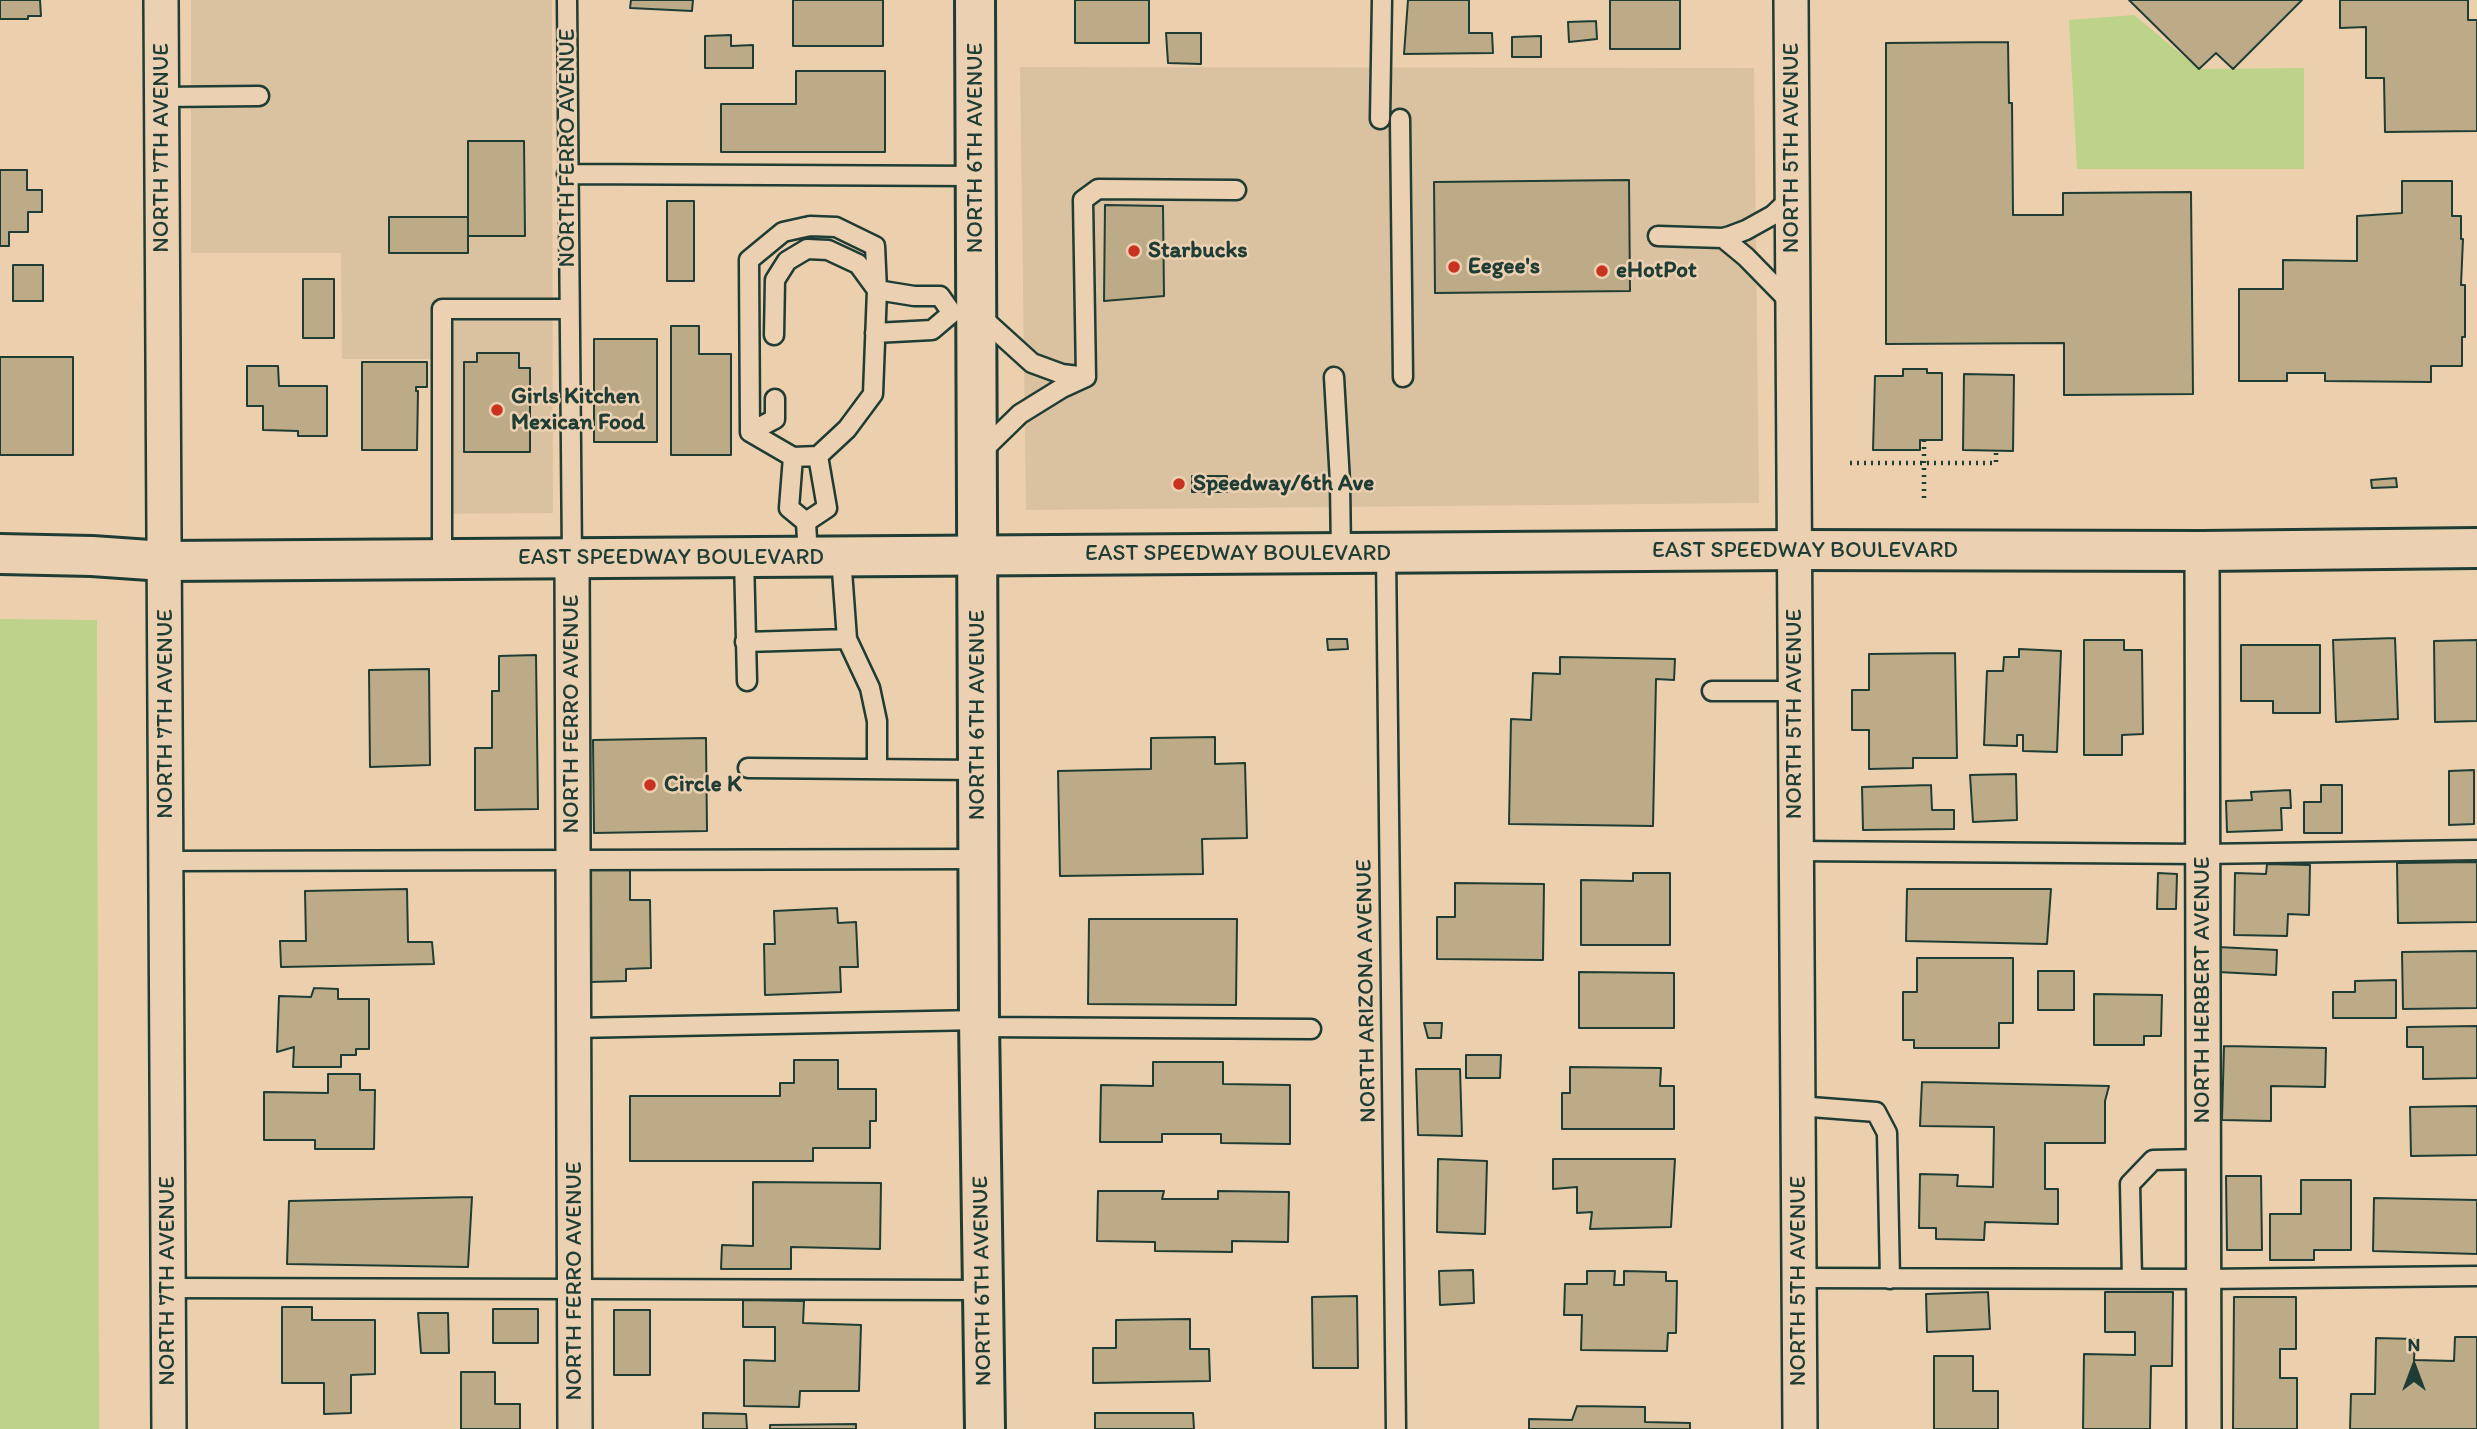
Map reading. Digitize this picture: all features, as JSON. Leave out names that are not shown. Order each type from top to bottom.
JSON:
[{"type":"main road","name":"NORTH 6TH AVENUE","points":[[975,0],[975,176],[964,313],[976,456],[978,555],[985,1429]]},
{"type":"main road","name":"EAST SPEEDWAY BOULEVARD","points":[[0,554],[164,561],[744,558],[819,545],[978,555],[2477,548]]},
{"type":"street","name":"NORTH 7TH AVENUE","points":[[161,0],[169,1429]]},
{"type":"street","name":"NORTH 5TH AVENUE","points":[[1791,0],[1800,1429]]},
{"type":"street","name":"NORTH HERBERT AVENUE","points":[[2202,551],[2204,1429]]},
{"type":"street","name":"NORTH FERRO AVENUE","points":[[572,558],[575,1429]]},
{"type":"lane","name":"NORTH FERRO AVENUE","points":[[567,0],[572,558]]},
{"type":"lane","points":[[1380,119],[1382,0]]},
{"type":"lane","points":[[162,97],[260,96]]},
{"type":"lane","points":[[1400,119],[1403,377]]},
{"type":"lane","points":[[567,174],[975,176]]},
{"type":"lane","points":[[1086,377],[1083,200],[1098,188],[1236,190]]},
{"type":"lane","points":[[1658,236],[1723,238],[1746,230],[1773,215],[1794,195]]},
{"type":"lane","points":[[810,226],[836,227],[875,246],[877,289],[873,394],[847,429],[818,456],[793,457],[750,432],[749,260],[783,232],[810,226]]},
{"type":"lane","points":[[1723,238],[1793,305]]},
{"type":"lane","points":[[774,335],[775,279],[787,261],[807,249],[828,250],[858,264],[877,289],[914,296],[940,296],[1032,363],[1062,374],[1086,377]]},
{"type":"lane","points":[[442,559],[442,309],[569,309]]},
{"type":"lane","points":[[875,332],[932,330],[964,313]]},
{"type":"lane","points":[[976,456],[1020,414],[1062,388],[1086,377]]},
{"type":"lane","points":[[1334,377],[1341,554]]},
{"type":"lane","points":[[750,432],[775,419],[775,399]]},
{"type":"lane","points":[[818,456],[827,508],[819,545]]},
{"type":"lane","points":[[793,457],[789,508],[819,545],[847,639],[870,688],[877,721],[877,769]]},
{"type":"lane","name":"NORTH ARIZONA AVENUE","points":[[1386,553],[1396,1429]]},
{"type":"lane","points":[[744,558],[747,681]]},
{"type":"lane","points":[[746,642],[847,639]]},
{"type":"lane","points":[[1712,691],[1795,691]]},
{"type":"lane","points":[[748,768],[979,770]]},
{"type":"lane","points":[[1796,851],[2202,854],[2477,850]]},
{"type":"lane","points":[[167,861],[979,859]]},
{"type":"lane","points":[[574,1028],[980,1023],[1311,1029]]},
{"type":"lane","points":[[1798,1106],[1876,1112],[1886,1133],[1890,1279]]},
{"type":"lane","points":[[2133,1279],[2130,1184],[2153,1160],[2203,1159]]},
{"type":"lane","points":[[1799,1278],[2204,1279],[2477,1276]]},
{"type":"lane","points":[[168,1289],[984,1290]]},
{"type":"path","points":[[1924,440],[1924,499]]},
{"type":"path","points":[[1850,463],[1996,463],[1996,451]]},
{"type":"shaded area","points":[[191,0],[552,0],[553,513],[431,514],[431,359],[342,359],[341,253],[191,253]]},
{"type":"shaded area","points":[[1020,67],[1754,68],[1759,503],[1026,510]]},
{"type":"green space","points":[[2134,15],[2199,69],[2304,68],[2304,169],[2077,169],[2069,20]]},
{"type":"green space","points":[[0,619],[97,620],[99,1429],[0,1429]]},
{"type":"building","points":[[0,0],[40,0],[41,16],[0,19]]},
{"type":"building","points":[[631,0],[693,0],[692,11],[630,8]]},
{"type":"building","points":[[793,0],[883,0],[883,46],[793,46]]},
{"type":"building","points":[[1075,0],[1149,0],[1149,43],[1075,43]]},
{"type":"building","points":[[1408,0],[1469,0],[1469,33],[1492,33],[1493,53],[1404,54]]},
{"type":"building","points":[[1610,0],[1680,0],[1680,49],[1610,49]]},
{"type":"building","points":[[2129,0],[2302,0],[2233,69],[2216,53],[2199,69]]},
{"type":"building","points":[[2340,0],[2468,0],[2468,20],[2477,20],[2477,131],[2385,132],[2384,78],[2366,78],[2366,27],[2340,28]]},
{"type":"building","points":[[1596,21],[1597,39],[1569,42],[1568,22]]},
{"type":"building","points":[[1166,33],[1201,33],[1201,64],[1168,63]]},
{"type":"building","points":[[731,35],[731,46],[753,45],[753,68],[705,68],[705,36]]},
{"type":"building","points":[[1541,36],[1541,57],[1512,57],[1512,37]]},
{"type":"building","points":[[2008,42],[2009,103],[2012,103],[2013,215],[2063,215],[2063,193],[2191,192],[2193,394],[2064,395],[2064,343],[1886,344],[1886,43]]},
{"type":"building","points":[[796,71],[885,71],[885,152],[721,152],[721,104],[796,104]]},
{"type":"building","points":[[468,141],[524,141],[525,236],[468,236]]},
{"type":"building","points":[[0,170],[27,170],[27,190],[42,190],[42,212],[28,212],[28,232],[9,232],[9,246],[0,246]]},
{"type":"building","points":[[1629,180],[1630,291],[1435,293],[1434,182]]},
{"type":"building","points":[[2402,181],[2452,181],[2452,216],[2461,216],[2463,239],[2461,285],[2465,285],[2465,337],[2462,337],[2462,366],[2431,366],[2431,382],[2325,381],[2325,373],[2287,373],[2287,381],[2239,381],[2239,289],[2283,289],[2283,260],[2357,261],[2357,216],[2402,213]]},
{"type":"building","points":[[667,201],[694,201],[694,281],[667,281]]},
{"type":"building","name":"Starbucks","points":[[1105,205],[1163,206],[1164,296],[1104,301]]},
{"type":"building","points":[[389,217],[468,217],[468,253],[389,253]]},
{"type":"building","points":[[13,265],[43,265],[43,301],[13,301]]},
{"type":"building","points":[[303,279],[334,279],[334,338],[303,338]]},
{"type":"building","points":[[671,326],[699,326],[699,354],[731,354],[731,455],[671,455]]},
{"type":"building","points":[[594,339],[657,339],[657,442],[594,442]]},
{"type":"building","name":"Girls Kitchen Mexican Food","points":[[477,353],[519,353],[519,368],[530,368],[530,452],[464,452],[464,362],[477,362]]},
{"type":"building","points":[[0,357],[73,357],[73,455],[0,455]]},
{"type":"building","points":[[362,362],[427,362],[427,387],[416,387],[417,450],[362,450]]},
{"type":"building","points":[[247,366],[278,366],[279,386],[327,386],[327,436],[298,436],[298,431],[263,430],[263,406],[247,406]]},
{"type":"building","points":[[1903,369],[1927,369],[1927,373],[1942,373],[1942,440],[1920,440],[1920,450],[1873,450],[1875,376],[1903,376]]},
{"type":"building","points":[[1964,374],[2014,375],[2013,451],[1963,450]]},
{"type":"building","points":[[1192,476],[1227,476],[1227,492],[1192,492]]},
{"type":"building","points":[[2396,478],[2397,487],[2372,488],[2371,480]]},
{"type":"building","points":[[2395,638],[2398,719],[2336,722],[2333,640]]},
{"type":"building","points":[[1327,639],[1347,639],[1348,649],[1328,650]]},
{"type":"building","points":[[2084,640],[2124,640],[2124,650],[2142,650],[2143,734],[2122,735],[2122,755],[2084,755]]},
{"type":"building","points":[[2477,640],[2477,721],[2435,722],[2434,641]]},
{"type":"building","points":[[2241,645],[2320,645],[2320,713],[2273,713],[2273,701],[2241,701]]},
{"type":"building","points":[[2019,649],[2061,651],[2057,752],[2023,751],[2023,735],[2017,735],[2017,746],[1984,745],[1987,671],[2003,671],[2004,657],[2019,657]]},
{"type":"building","points":[[1955,653],[1957,758],[1913,758],[1913,768],[1869,769],[1869,730],[1852,730],[1852,690],[1869,690],[1869,654]]},
{"type":"building","points":[[536,655],[538,809],[475,810],[475,748],[492,748],[492,691],[499,691],[499,656]]},
{"type":"building","points":[[1560,657],[1675,659],[1674,680],[1656,679],[1653,826],[1509,824],[1511,719],[1531,720],[1533,673],[1560,674]]},
{"type":"building","points":[[429,669],[430,765],[370,767],[369,670]]},
{"type":"building","points":[[1215,737],[1215,764],[1245,763],[1247,838],[1202,839],[1203,874],[1060,876],[1058,771],[1151,769],[1151,738]]},
{"type":"building","name":"Circle K","points":[[706,738],[707,831],[594,833],[593,740]]},
{"type":"building","points":[[2474,770],[2474,824],[2449,825],[2449,771]]},
{"type":"building","points":[[2016,774],[2017,820],[1973,822],[1970,775]]},
{"type":"building","points":[[1931,785],[1932,810],[1954,810],[1954,829],[1863,830],[1862,787]]},
{"type":"building","points":[[2321,785],[2342,785],[2342,833],[2304,833],[2304,802],[2321,802]]},
{"type":"building","points":[[2290,790],[2291,808],[2281,808],[2282,830],[2227,832],[2226,801],[2252,800],[2251,792]]},
{"type":"building","points":[[2477,862],[2477,922],[2398,923],[2397,863]]},
{"type":"building","points":[[2267,864],[2310,865],[2309,915],[2288,914],[2287,936],[2234,935],[2235,873],[2266,874]]},
{"type":"building","points":[[630,869],[630,900],[650,900],[651,968],[626,969],[626,981],[591,982],[589,870]]},
{"type":"building","points":[[1633,873],[1670,873],[1670,945],[1581,945],[1581,880],[1633,881]]},
{"type":"building","points":[[2158,873],[2177,874],[2176,909],[2157,909]]},
{"type":"building","points":[[1455,883],[1544,884],[1543,960],[1437,959],[1437,917],[1455,917]]},
{"type":"building","points":[[407,889],[408,942],[432,942],[434,964],[281,967],[280,941],[306,941],[305,891]]},
{"type":"building","points":[[1907,889],[2051,889],[2047,944],[1906,941]]},
{"type":"building","points":[[837,908],[838,923],[856,922],[858,967],[840,967],[841,992],[765,995],[764,944],[775,944],[774,911]]},
{"type":"building","points":[[1089,919],[1237,919],[1236,1005],[1088,1004]]},
{"type":"building","points":[[2218,947],[2277,950],[2276,975],[2218,972]]},
{"type":"building","points":[[2477,951],[2477,1008],[2403,1009],[2402,952]]},
{"type":"building","points":[[1917,958],[2013,958],[2013,1023],[1999,1023],[1999,1048],[1914,1048],[1914,1040],[1903,1040],[1903,992],[1917,992]]},
{"type":"building","points":[[2038,971],[2074,971],[2074,1010],[2038,1010]]},
{"type":"building","points":[[1579,972],[1674,973],[1674,1028],[1579,1028]]},
{"type":"building","points":[[2396,980],[2396,1018],[2333,1018],[2333,992],[2355,992],[2355,981]]},
{"type":"building","points":[[314,988],[338,989],[338,999],[369,999],[369,1049],[356,1049],[356,1055],[341,1055],[341,1067],[293,1067],[294,1047],[277,1052],[279,996],[311,997]]},
{"type":"building","points":[[2094,994],[2162,995],[2161,1036],[2144,1036],[2144,1045],[2094,1045]]},
{"type":"building","points":[[1424,1023],[1442,1023],[1441,1038],[1428,1038]]},
{"type":"building","points":[[2477,1026],[2477,1078],[2423,1079],[2423,1047],[2407,1047],[2407,1027]]},
{"type":"building","points":[[2224,1046],[2326,1048],[2325,1087],[2271,1086],[2271,1121],[2222,1120]]},
{"type":"building","points":[[1466,1055],[1501,1055],[1500,1078],[1466,1078]]},
{"type":"building","points":[[794,1060],[838,1060],[838,1089],[876,1089],[876,1121],[870,1121],[870,1148],[813,1148],[813,1161],[630,1161],[630,1096],[780,1096],[780,1083],[794,1083]]},
{"type":"building","points":[[1153,1062],[1223,1062],[1223,1084],[1290,1085],[1290,1144],[1221,1143],[1221,1134],[1162,1134],[1162,1142],[1100,1142],[1101,1085],[1153,1086]]},
{"type":"building","points":[[1570,1067],[1661,1068],[1660,1086],[1674,1086],[1674,1129],[1562,1129],[1562,1093],[1570,1093]]},
{"type":"building","points":[[1416,1069],[1460,1069],[1462,1136],[1418,1135]]},
{"type":"building","points":[[328,1074],[360,1074],[360,1090],[375,1090],[374,1149],[315,1149],[315,1140],[264,1140],[264,1092],[328,1093]]},
{"type":"building","points":[[1922,1082],[2109,1086],[2105,1101],[2105,1143],[2045,1143],[2045,1189],[2058,1189],[2058,1224],[1985,1222],[1984,1240],[1936,1239],[1936,1228],[1919,1228],[1920,1174],[1958,1175],[1957,1186],[1993,1187],[1994,1127],[1920,1126]]},
{"type":"building","points":[[2477,1106],[2477,1155],[2411,1156],[2410,1107]]},
{"type":"building","points":[[1438,1159],[1487,1161],[1485,1234],[1437,1232]]},
{"type":"building","points":[[1553,1159],[1675,1159],[1671,1227],[1590,1229],[1592,1212],[1577,1213],[1577,1187],[1553,1189]]},
{"type":"building","points":[[2226,1176],[2261,1176],[2262,1250],[2227,1250]]},
{"type":"building","points":[[2301,1180],[2351,1180],[2351,1250],[2314,1250],[2314,1260],[2270,1260],[2270,1214],[2301,1214]]},
{"type":"building","points":[[753,1182],[881,1183],[880,1249],[791,1247],[791,1269],[721,1269],[722,1245],[753,1246]]},
{"type":"building","points":[[1098,1191],[1164,1191],[1162,1199],[1218,1199],[1218,1191],[1289,1192],[1288,1242],[1232,1241],[1232,1252],[1155,1251],[1155,1242],[1097,1241]]},
{"type":"building","points":[[472,1197],[468,1267],[287,1264],[289,1201]]},
{"type":"building","points":[[2374,1198],[2477,1200],[2477,1254],[2373,1251]]},
{"type":"building","points":[[1473,1270],[1474,1303],[1440,1305],[1439,1271]]},
{"type":"building","points":[[1587,1271],[1615,1271],[1614,1285],[1624,1285],[1624,1271],[1666,1272],[1666,1281],[1677,1281],[1676,1333],[1668,1333],[1667,1351],[1581,1350],[1582,1315],[1564,1315],[1565,1284],[1587,1284]]},
{"type":"building","points":[[1988,1292],[1990,1329],[1927,1332],[1926,1294]]},
{"type":"building","points":[[2105,1292],[2173,1292],[2172,1366],[2151,1366],[2150,1429],[2083,1429],[2084,1354],[2135,1355],[2135,1332],[2105,1332]]},
{"type":"building","points":[[1357,1296],[1358,1368],[1313,1368],[1312,1297]]},
{"type":"building","points":[[2234,1297],[2296,1297],[2296,1349],[2280,1349],[2280,1378],[2297,1378],[2297,1429],[2233,1429]]},
{"type":"building","points":[[743,1300],[804,1301],[803,1323],[861,1325],[859,1391],[800,1391],[799,1407],[744,1406],[744,1360],[775,1361],[775,1327],[743,1327]]},
{"type":"building","points":[[282,1307],[312,1307],[312,1320],[375,1320],[375,1374],[351,1375],[351,1413],[324,1414],[324,1383],[282,1383]]},
{"type":"building","points":[[493,1309],[538,1309],[538,1343],[493,1343]]},
{"type":"building","points":[[614,1310],[650,1310],[650,1375],[614,1375]]},
{"type":"building","points":[[418,1313],[448,1313],[449,1353],[421,1353]]},
{"type":"building","points":[[1190,1319],[1190,1349],[1209,1349],[1210,1381],[1093,1383],[1093,1348],[1116,1348],[1116,1320]]},
{"type":"building","points":[[2455,1337],[2477,1337],[2477,1429],[2350,1429],[2351,1394],[2375,1394],[2376,1338],[2415,1339],[2414,1360],[2454,1361]]},
{"type":"building","points":[[1934,1356],[1973,1356],[1973,1391],[1998,1391],[1998,1429],[1934,1429]]},
{"type":"building","points":[[461,1372],[495,1372],[495,1404],[520,1404],[520,1429],[461,1429]]},
{"type":"building","points":[[1577,1406],[1645,1407],[1645,1422],[1690,1423],[1690,1429],[1529,1429],[1529,1419],[1572,1420]]},
{"type":"building","points":[[703,1413],[746,1414],[747,1429],[703,1429]]},
{"type":"building","points":[[1095,1413],[1193,1413],[1194,1429],[1095,1429]]},
{"type":"building","points":[[856,1424],[856,1429],[770,1429],[770,1425]]},
{"type":"place","name":"Starbucks","points":[[1134,251]]},
{"type":"place","name":"Eegee's","points":[[1454,267]]},
{"type":"place","name":"eHotPot","points":[[1602,271]]},
{"type":"place","name":"Girls Kitchen Mexican Food","points":[[497,410]]},
{"type":"place","name":"Speedway/6th Ave","points":[[1179,484]]},
{"type":"place","name":"Circle K","points":[[650,785]]}]
